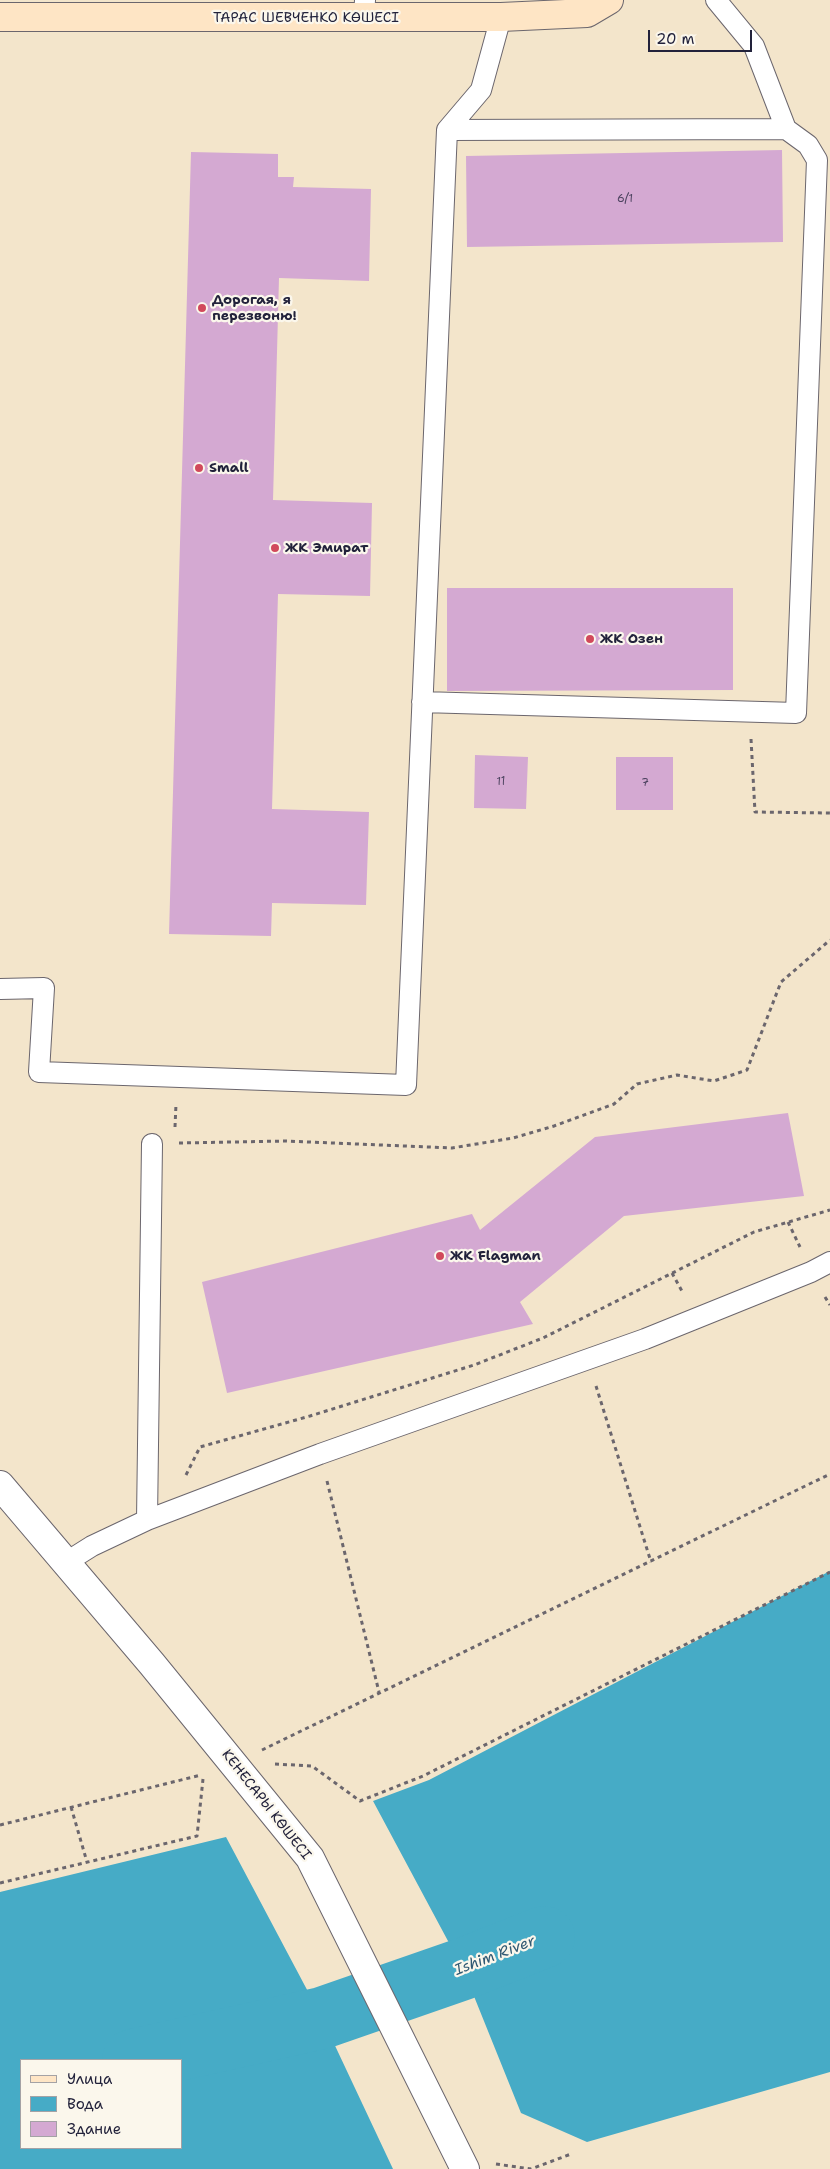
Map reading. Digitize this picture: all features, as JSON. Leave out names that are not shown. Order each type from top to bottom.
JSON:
[{"type":"street","name":"ТАРАС ШЕВЧЕНКО КӨШЕСІ","points":[[0,17],[365,9],[501,17],[587,13],[609,0]]},
{"type":"street","name":"КЕНЕСАРЫ КӨШЕСІ","points":[[0,1485],[235,1764],[310,1858],[465,2169]]},
{"type":"lane","points":[[422,702],[796,713],[817,160],[808,146],[786,129],[754,46],[716,0]]},
{"type":"lane","points":[[0,989],[44,988],[39,1072],[406,1085],[447,130],[481,90],[501,17]]},
{"type":"lane","points":[[447,130],[786,129]]},
{"type":"lane","points":[[147,1520],[152,1144]]},
{"type":"lane","points":[[66,1564],[92,1546],[147,1520],[320,1454],[646,1339],[811,1272],[830,1262]]},
{"type":"path","points":[[750,711],[755,812],[830,814]]},
{"type":"path","points":[[152,1144],[286,1141],[452,1148],[513,1138],[554,1126],[614,1104],[637,1084],[677,1075],[714,1081],[747,1070],[781,982],[830,940]]},
{"type":"path","points":[[174,1143],[177,1077]]},
{"type":"path","points":[[185,1477],[200,1447],[310,1416],[474,1365],[543,1338],[754,1232],[830,1210]]},
{"type":"path","points":[[575,1322],[651,1562]]},
{"type":"path","points":[[310,1416],[379,1692]]},
{"type":"path","points":[[235,1764],[273,1743],[830,1474]]},
{"type":"path","points":[[274,1764],[312,1766],[360,1801],[423,1776],[830,1572]]},
{"type":"path","points":[[0,1825],[204,1774],[197,1836],[0,1883]]},
{"type":"path","points":[[71,1807],[87,1862]]},
{"type":"path","points":[[493,2164],[531,2169],[571,2154]]},
{"type":"water","points":[[830,1571],[830,2072],[587,2142],[521,2113],[463,1969],[373,1801],[429,1780]]},
{"type":"water","points":[[226,1837],[322,2018],[393,2169],[0,2169],[0,1892]]},
{"type":"building","points":[[782,150],[783,242],[467,247],[466,156]]},
{"type":"building","name":"ЖК Эмират","points":[[191,152],[278,154],[278,177],[294,177],[293,187],[371,189],[369,281],[279,278],[273,500],[372,503],[370,596],[278,594],[272,809],[369,812],[366,905],[272,903],[271,936],[169,934]]},
{"type":"building","name":"ЖК Озен","points":[[447,588],[733,588],[733,690],[447,691]]},
{"type":"building","points":[[475,755],[528,757],[526,809],[474,808]]},
{"type":"building","points":[[616,757],[673,757],[673,810],[616,810]]},
{"type":"building","name":"ЖК Flagman","points":[[788,1113],[804,1196],[624,1216],[520,1302],[533,1324],[227,1393],[202,1282],[472,1214],[480,1230],[595,1137]]},
{"type":"waterway","name":"Ishim River","points":[[138,2059],[322,2018],[463,1969],[544,1937]]},
{"type":"place","name":"Дорогая, я перезвоню!","points":[[202,308]]},
{"type":"place","name":"Small","points":[[199,468]]},
{"type":"place","name":"ЖК Эмират","points":[[275,548]]},
{"type":"place","name":"ЖК Озен","points":[[590,639]]},
{"type":"place","name":"ЖК Flagman","points":[[440,1256]]}]
